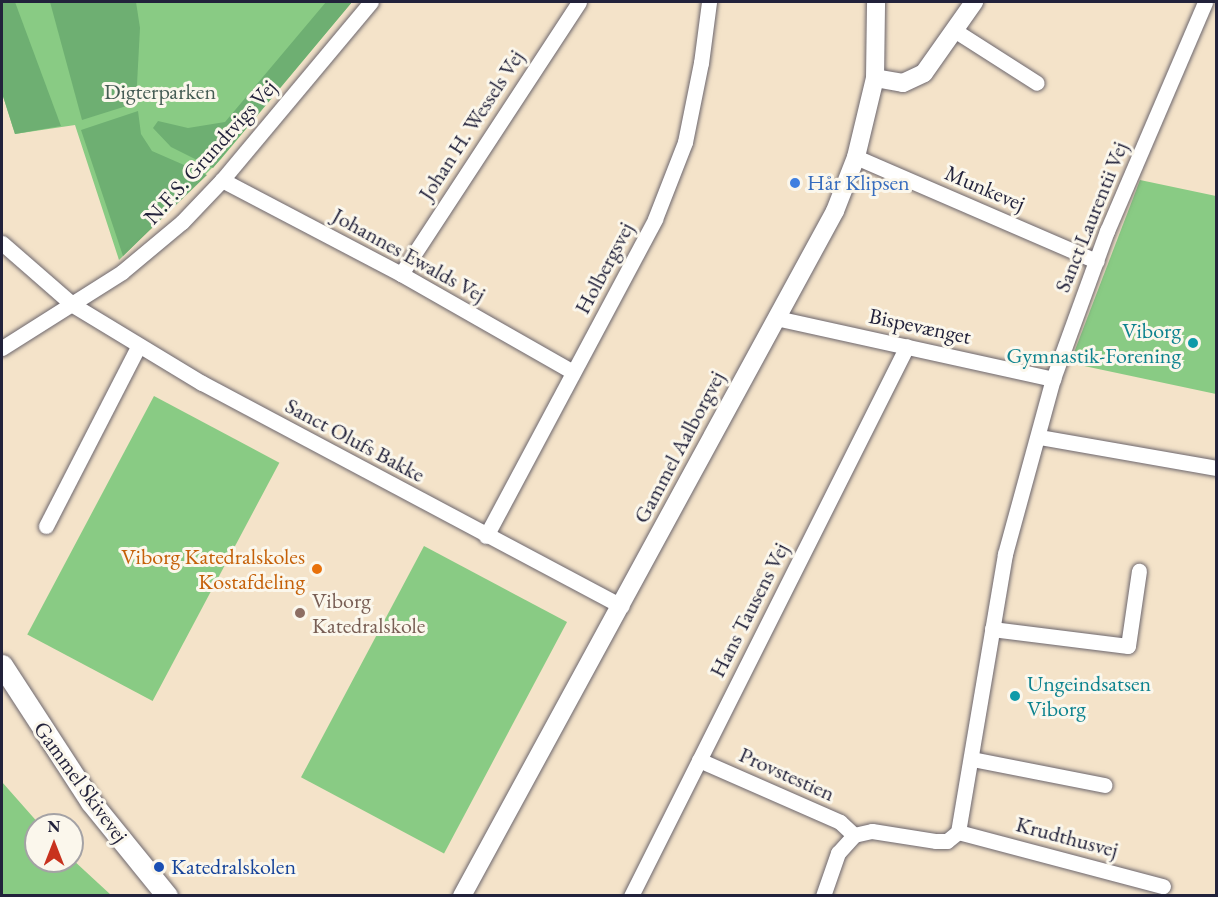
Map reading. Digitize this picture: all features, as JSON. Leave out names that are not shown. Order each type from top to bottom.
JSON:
[{"type":"main road","name":"Gammel Skivevej","points":[[2,665],[91,802],[167,896]]},
{"type":"street","name":"N.F.S. Grundtvigs Vej","points":[[2,348],[73,304],[154,247],[222,180],[371,2]]},
{"type":"street","name":"Johan H. Wessels Vej","points":[[401,274],[579,2]]},
{"type":"street","name":"Holbergsvej","points":[[486,536],[655,219],[685,142],[701,63],[709,2]]},
{"type":"street","name":"Gammel Aalborgvej","points":[[462,896],[835,211],[856,157],[875,78],[876,2]]},
{"type":"street","points":[[875,78],[903,83],[915,79],[974,2]]},
{"type":"street","name":"Sanct Laurentii Vej","points":[[958,832],[1005,554],[1039,437],[1053,379],[1096,261],[1205,2]]},
{"type":"street","points":[[1212,2],[1216,3]]},
{"type":"street","points":[[954,30],[1036,83]]},
{"type":"street","name":"Munkevej","points":[[856,157],[1096,261]]},
{"type":"street","name":"Johannes Ewalds Vej","points":[[222,180],[401,274],[573,372]]},
{"type":"street","name":"Sanct Olufs Bakke","points":[[2,243],[73,304],[140,345],[486,536],[621,606]]},
{"type":"street","name":"Bispevænget","points":[[776,318],[1053,379]]},
{"type":"street","points":[[46,526],[140,345]]},
{"type":"street","name":"Hans Tausens Vej","points":[[631,896],[907,346]]},
{"type":"street","points":[[1039,437],[1216,468]]},
{"type":"street","points":[[992,629],[1128,646],[1139,571]]},
{"type":"street","points":[[972,759],[1104,785]]},
{"type":"street","name":"Provstestien","points":[[699,760],[840,822],[854,835]]},
{"type":"street","points":[[823,896],[838,853],[854,835],[872,831],[947,841],[958,832]]},
{"type":"street","name":"Krudthusvej","points":[[958,832],[1163,886]]},
{"type":"green space","name":"Digterparken","points":[[2,2],[352,2],[221,159],[119,260],[75,125],[15,134],[2,93]]},
{"type":"green space","points":[[2,2],[15,2],[61,126],[15,134],[2,93]]},
{"type":"green space","points":[[50,2],[136,2],[140,28],[136,103],[82,120]]},
{"type":"green space","points":[[326,2],[352,2],[213,168],[171,147],[153,128],[158,121],[188,128],[225,122]]},
{"type":"green space","points":[[138,111],[141,134],[152,151],[207,175],[123,256],[81,130]]},
{"type":"green space","points":[[1140,180],[1216,196],[1216,394],[1070,363]]},
{"type":"green space","points":[[154,396],[279,463],[153,701],[27,634]]},
{"type":"green space","points":[[424,546],[567,622],[444,853],[301,777]]},
{"type":"green space","points":[[2,782],[29,813],[24,813],[24,873],[84,873],[84,870],[111,895],[2,895]]},
{"type":"place","name":"Hår Klipsen","points":[[795,183]]},
{"type":"place","name":"Viborg Gymnastik-Forening","points":[[1193,343]]},
{"type":"place","name":"Viborg Katedralskoles Kostafdeling","points":[[317,569]]},
{"type":"place","name":"Viborg Katedralskole","points":[[300,613]]},
{"type":"place","name":"Ungeindsatsen Viborg","points":[[1015,696]]},
{"type":"place","name":"Katedralskolen","points":[[159,867]]}]
